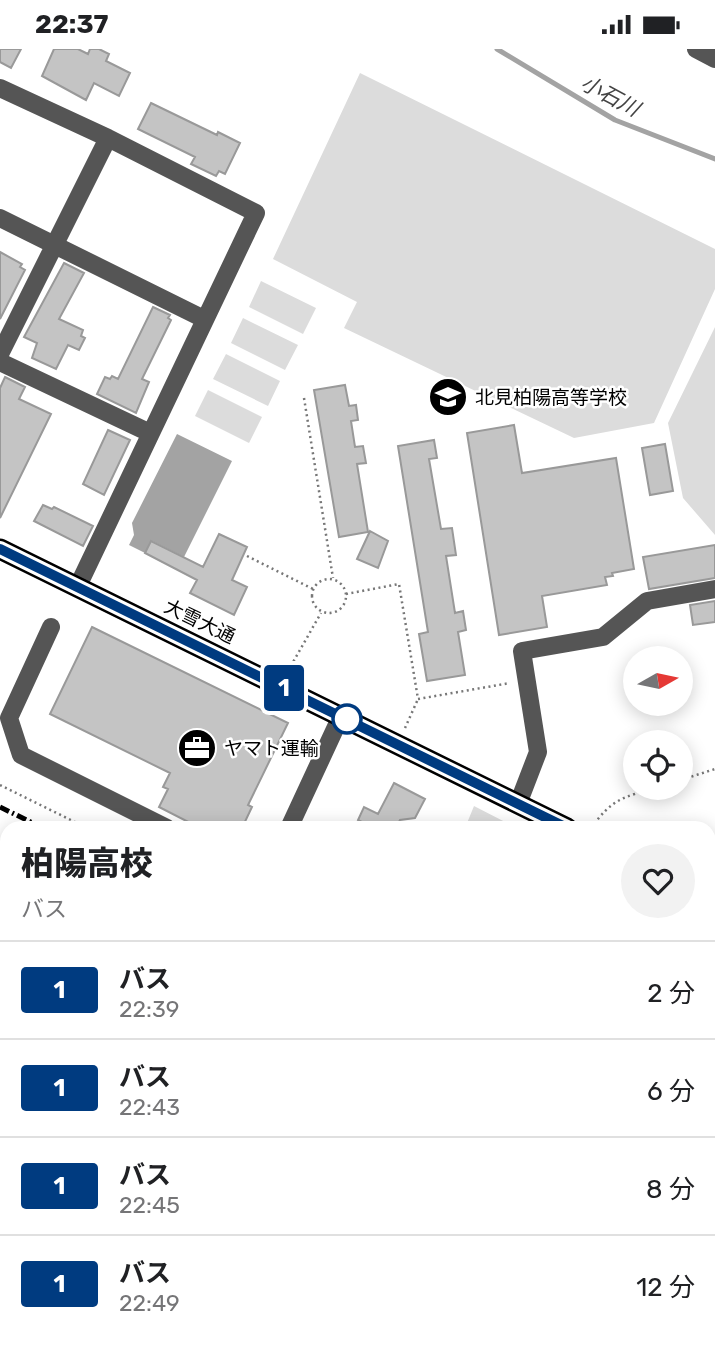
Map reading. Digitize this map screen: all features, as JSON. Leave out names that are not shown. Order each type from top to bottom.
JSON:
[{"type":"highway","name":"大雪大通","points":[[0,549],[553,821]]},
{"type":"street","points":[[695,49],[715,59]]},
{"type":"street","points":[[0,88],[108,138],[256,213],[78,586]]},
{"type":"street","points":[[0,354],[108,138]]},
{"type":"street","points":[[0,218],[204,319]]},
{"type":"street","points":[[0,362],[150,433]]},
{"type":"street","points":[[518,804],[538,751],[523,651],[603,637],[647,601],[715,589]]},
{"type":"street","points":[[51,627],[9,718],[21,755],[153,821]]},
{"type":"street","points":[[292,821],[341,716]]},
{"type":"path","points":[[304,398],[333,579]]},
{"type":"path","points":[[247,556],[313,589]]},
{"type":"path","points":[[333,579],[344,586],[346,594],[343,606],[332,613],[322,611],[314,605],[313,589],[319,581],[333,579]]},
{"type":"path","points":[[346,594],[399,584],[418,699],[398,744]]},
{"type":"path","points":[[281,687],[322,611]]},
{"type":"path","points":[[418,699],[527,681]]},
{"type":"path","points":[[693,776],[715,769]]},
{"type":"path","points":[[0,785],[73,821]]},
{"type":"path","points":[[595,821],[606,807],[623,798]]},
{"type":"shaded area","points":[[360,73],[715,249],[715,289],[654,423],[574,438],[344,328],[357,302],[273,259]]},
{"type":"shaded area","points":[[261,281],[316,308],[303,334],[249,307]]},
{"type":"shaded area","points":[[243,318],[298,345],[285,370],[231,343]]},
{"type":"shaded area","points":[[715,327],[715,535],[683,498],[668,423]]},
{"type":"shaded area","points":[[226,354],[280,381],[268,406],[213,379]]},
{"type":"shaded area","points":[[208,390],[262,417],[249,443],[195,416]]},
{"type":"shaded area","points":[[177,434],[232,461],[184,557],[152,541],[145,553],[129,545],[134,535],[132,523]]},
{"type":"shaded area","points":[[474,806],[503,821],[468,821]]},
{"type":"building","points":[[0,49],[21,49],[11,68],[0,62]]},
{"type":"building","points":[[54,49],[78,49],[88,54],[90,49],[99,49],[109,54],[106,61],[130,73],[119,96],[94,83],[86,100],[42,76]]},
{"type":"building","points":[[151,103],[217,135],[218,132],[240,143],[225,174],[219,171],[216,176],[191,164],[195,157],[138,129]]},
{"type":"building","points":[[0,252],[22,264],[20,267],[25,270],[0,319]]},
{"type":"building","points":[[64,263],[84,273],[59,319],[83,330],[81,336],[85,338],[79,350],[68,345],[56,369],[32,358],[37,343],[24,337]]},
{"type":"building","points":[[153,307],[170,315],[168,318],[171,320],[142,379],[149,382],[136,413],[97,394],[105,377],[118,379]]},
{"type":"building","points":[[5,377],[25,387],[19,399],[51,414],[0,518],[0,388]]},
{"type":"building","points":[[345,385],[349,406],[356,405],[358,420],[351,421],[355,447],[363,446],[366,463],[357,464],[368,532],[339,537],[314,390]]},
{"type":"building","points":[[514,425],[522,473],[616,458],[634,569],[605,577],[607,585],[542,596],[547,627],[499,635],[467,433]]},
{"type":"building","points":[[108,430],[130,440],[104,495],[83,484]]},
{"type":"building","points":[[434,440],[437,458],[429,459],[441,529],[452,528],[456,555],[446,556],[455,613],[463,611],[466,630],[458,632],[465,675],[427,681],[419,634],[428,632],[398,446]]},
{"type":"building","points":[[665,444],[673,491],[650,495],[642,448]]},
{"type":"building","points":[[43,505],[52,509],[54,507],[93,526],[83,546],[34,521]]},
{"type":"building","points":[[370,531],[388,541],[378,568],[357,559]]},
{"type":"building","points":[[219,534],[247,547],[232,580],[247,587],[234,615],[190,593],[197,580],[145,553],[151,541],[203,567]]},
{"type":"building","points":[[715,545],[715,578],[649,589],[643,557]]},
{"type":"building","points":[[715,601],[715,622],[693,625],[690,605]]},
{"type":"building","name":"ヤマト運輸","points":[[92,627],[288,723],[248,805],[252,807],[245,821],[186,821],[159,807],[168,789],[163,787],[170,773],[50,714]]},
{"type":"building","points":[[394,783],[425,799],[415,818],[400,821],[358,820],[364,807],[378,814]]},
{"type":"waterway","name":"小石川","points":[[497,49],[615,120],[715,159]]},
{"type":"railway","points":[[0,807],[29,821]]},
{"type":"bus line","name":"1","points":[[0,549],[553,821]]},
{"type":"place","name":"北見柏陽高等学校","points":[[448,397]]},
{"type":"place","name":"ヤマト運輸","points":[[197,748]]}]
